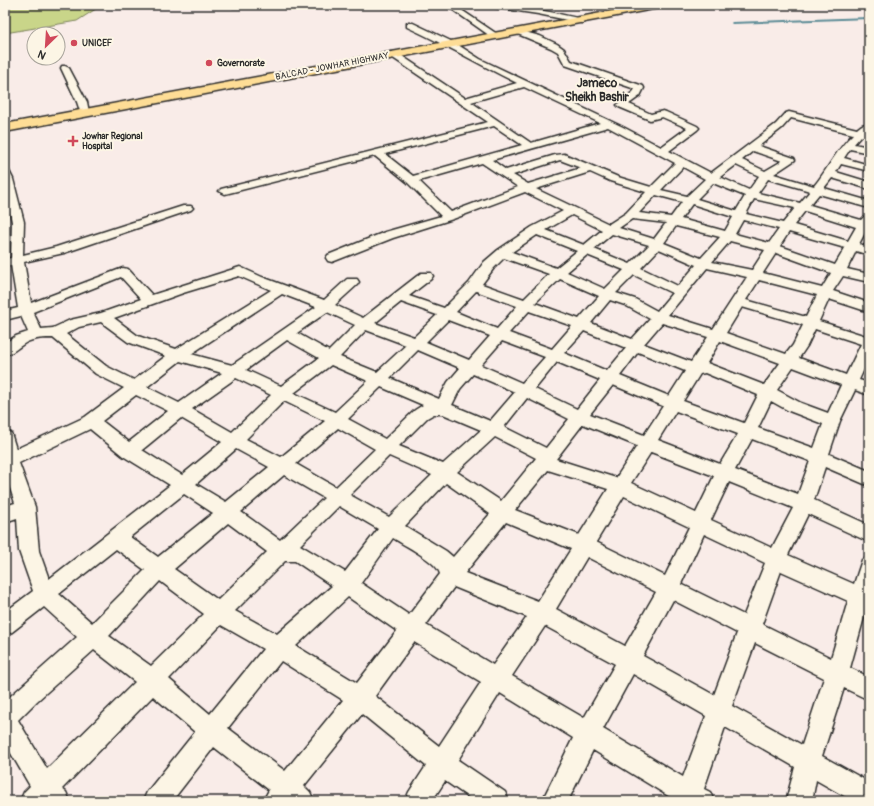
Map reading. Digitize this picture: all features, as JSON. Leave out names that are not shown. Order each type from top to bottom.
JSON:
[{"type":"main road","name":"BALCAD - JOWHAR HIGHWAY","points":[[5,128],[658,5]]},
{"type":"street","points":[[449,5],[496,36]]},
{"type":"street","points":[[491,5],[582,20]]},
{"type":"street","points":[[410,25],[452,45],[477,62],[608,124],[681,163],[751,195],[866,221],[851,245],[839,271],[825,293],[800,346],[767,392],[748,432],[725,472],[669,588],[588,734],[555,801]]},
{"type":"street","points":[[516,32],[537,38],[554,46],[561,51],[568,63],[640,88],[637,94],[622,105],[650,118],[663,114],[694,128],[661,152]]},
{"type":"street","points":[[393,54],[529,146]]},
{"type":"street","points":[[65,68],[82,102],[84,112]]},
{"type":"street","points":[[464,101],[524,84]]},
{"type":"street","points":[[156,801],[212,731],[250,680],[279,647],[347,585],[391,527],[445,473],[493,429],[607,294],[657,244],[690,200],[712,178],[779,126],[790,115],[866,130]]},
{"type":"street","points":[[225,191],[495,123]]},
{"type":"street","points":[[411,180],[608,124]]},
{"type":"street","points":[[418,801],[496,679],[542,613],[582,546],[786,227],[804,207],[834,167],[847,144],[866,130]]},
{"type":"street","points":[[847,144],[869,150]]},
{"type":"street","points":[[5,437],[9,460],[26,507],[29,551],[44,594],[93,637],[153,681],[288,796],[450,576],[544,462],[634,347],[728,236],[751,195],[765,175],[790,160],[752,147]]},
{"type":"street","points":[[377,153],[411,180],[449,217]]},
{"type":"street","points":[[505,174],[559,157],[564,157],[614,179],[690,200],[740,216],[786,227],[869,251]]},
{"type":"street","points":[[484,160],[526,188],[610,229],[657,244],[704,264],[756,274],[825,293],[869,308]]},
{"type":"street","points":[[735,160],[765,175],[869,205]]},
{"type":"street","points":[[443,408],[453,385],[525,306],[585,249],[630,215],[681,163]]},
{"type":"street","points":[[834,167],[869,168]]},
{"type":"street","points":[[834,167],[869,186]]},
{"type":"street","points":[[332,258],[389,235],[449,217],[526,188],[589,169]]},
{"type":"street","points":[[5,174],[8,179],[18,222],[11,262],[25,310],[36,334]]},
{"type":"street","points":[[11,262],[60,250],[186,208]]},
{"type":"street","points":[[443,408],[431,408],[421,414],[338,498],[219,613],[153,681],[45,797],[5,718],[29,693],[93,637],[159,569],[337,420],[474,286],[489,265],[502,253],[536,230],[571,211]]},
{"type":"street","points":[[630,215],[674,221],[773,248],[839,271],[869,278]]},
{"type":"street","points":[[5,224],[18,222]]},
{"type":"street","points":[[536,230],[632,269],[680,292]]},
{"type":"street","points":[[502,253],[558,273],[630,302],[658,318],[718,335],[869,389]]},
{"type":"street","points":[[5,350],[22,338],[36,334],[56,333],[75,323],[104,317],[178,290],[240,271],[281,289],[326,306],[364,324],[416,343],[526,391],[580,417],[725,472],[804,504],[869,534]]},
{"type":"street","points":[[5,316],[25,310],[123,272],[150,301]]},
{"type":"street","points":[[5,625],[184,484],[234,441],[281,394],[330,358],[364,324],[426,276]]},
{"type":"street","points":[[129,451],[180,410],[326,306],[352,282]]},
{"type":"street","points":[[474,286],[525,306],[582,325],[634,347],[694,369],[706,368],[767,392],[795,407],[832,421]]},
{"type":"street","points":[[9,460],[91,421],[178,355],[281,289]]},
{"type":"street","points":[[398,297],[446,313],[462,321],[554,355],[674,404],[819,457],[869,479]]},
{"type":"street","points":[[91,421],[129,451],[228,512],[282,552],[298,553],[411,628],[693,799],[719,711],[776,559],[804,504],[832,421],[869,342],[738,302]]},
{"type":"street","points":[[104,317],[115,327],[133,339],[178,355],[235,371],[337,420],[387,448],[445,473],[503,513],[582,546],[669,588],[869,689]]},
{"type":"street","points":[[56,333],[101,370],[180,410],[234,441],[282,465],[391,527],[439,557],[448,565],[450,576]]},
{"type":"street","points":[[288,334],[330,358],[493,429],[545,455],[544,462]]},
{"type":"street","points":[[544,462],[620,486],[776,559],[865,598]]},
{"type":"street","points":[[5,514],[26,507]]},
{"type":"street","points":[[115,537],[219,613],[279,647],[360,698],[442,764],[496,801]]},
{"type":"street","points":[[799,801],[808,762],[865,598],[869,566]]},
{"type":"street","points":[[450,576],[542,613],[629,660],[869,796]]},
{"type":"green space","points":[[5,5],[102,5],[77,21],[47,26],[26,26],[26,30],[5,33]]},
{"type":"waterway","points":[[732,23],[869,18]]},
{"type":"place","name":"UNICEF","points":[[74,43]]},
{"type":"place","name":"Governorate","points":[[209,63]]},
{"type":"place","name":"Jowhar Regional Hospital","points":[[73,141]]},
{"type":"district","name":"Jameco Sheikh Bashir","points":[[597,90]]}]
